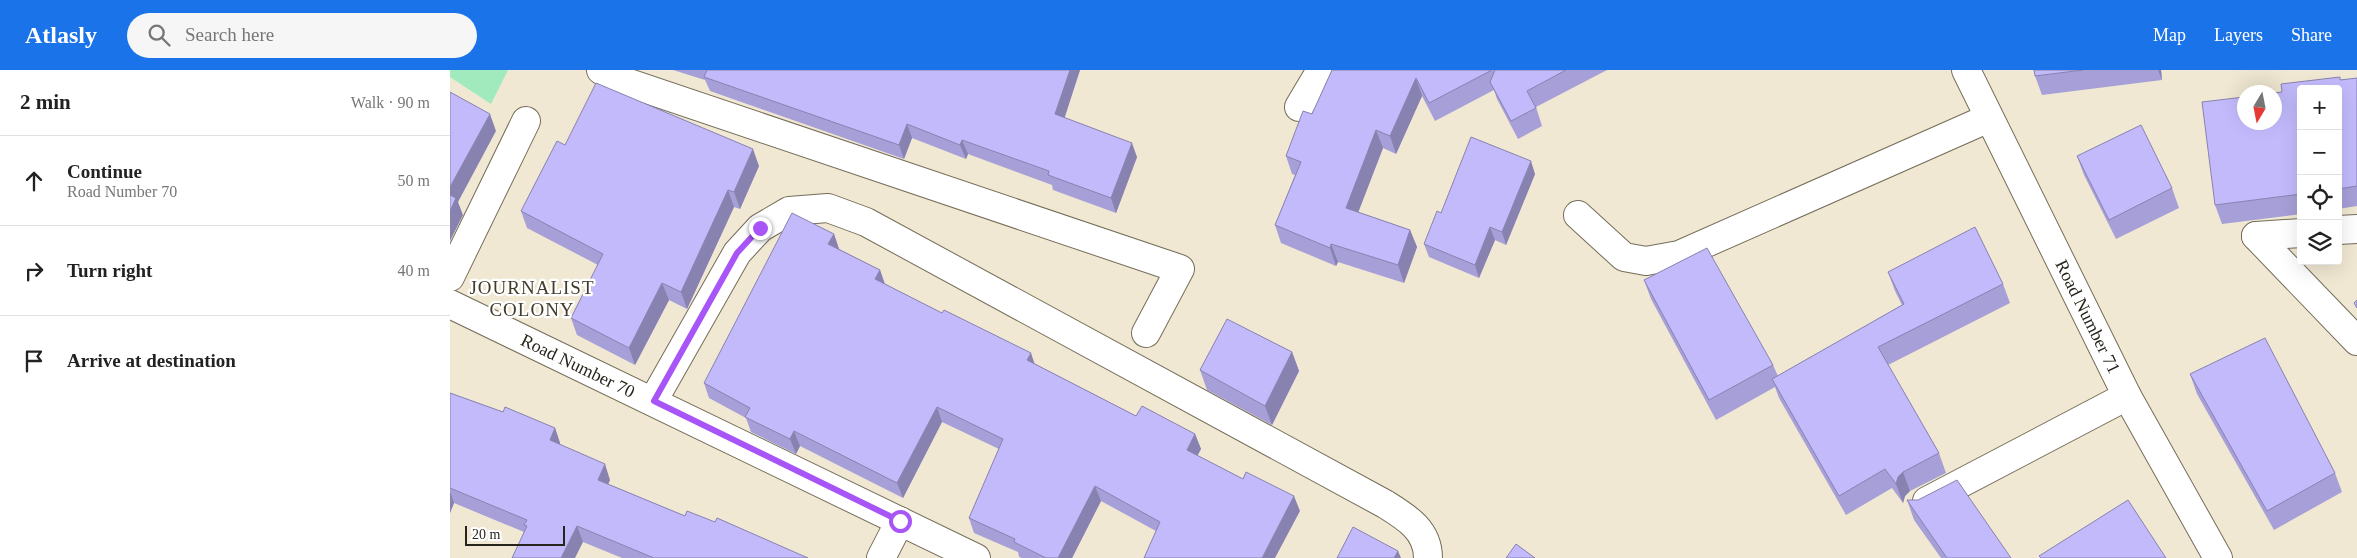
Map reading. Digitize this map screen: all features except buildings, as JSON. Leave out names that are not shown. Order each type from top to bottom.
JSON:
[{"type":"street","points":[[601,70],[612,78],[1180,269],[1146,332]]},
{"type":"street","points":[[1299,107],[1321,70]]},
{"type":"street","name":"Road Number 71","points":[[1966,70],[2127,396],[2218,558]]},
{"type":"street","points":[[1578,215],[1624,257],[1646,261],[1680,254],[1989,118]]},
{"type":"street","points":[[450,276],[526,121]]},
{"type":"street","points":[[654,401],[737,253],[760,228],[789,211],[828,208],[866,222],[1385,504],[1414,523],[1428,546],[1428,558]]},
{"type":"street","points":[[2342,230],[2357,229]]},
{"type":"street","points":[[2297,233],[2256,236],[2357,341]]},
{"type":"street","name":"Road Number 70","points":[[450,304],[976,558]]},
{"type":"street","points":[[1918,505],[2127,396]]},
{"type":"street","points":[[881,558],[900,521]]},
{"type":"green space","points":[[450,70],[508,70],[491,104],[450,77]]},
{"type":"district","name":"JOURNALIST COLONY","points":[[532,298]]},
{"type":"route","points":[[760,228],[737,253],[654,401],[900,521]]}]
